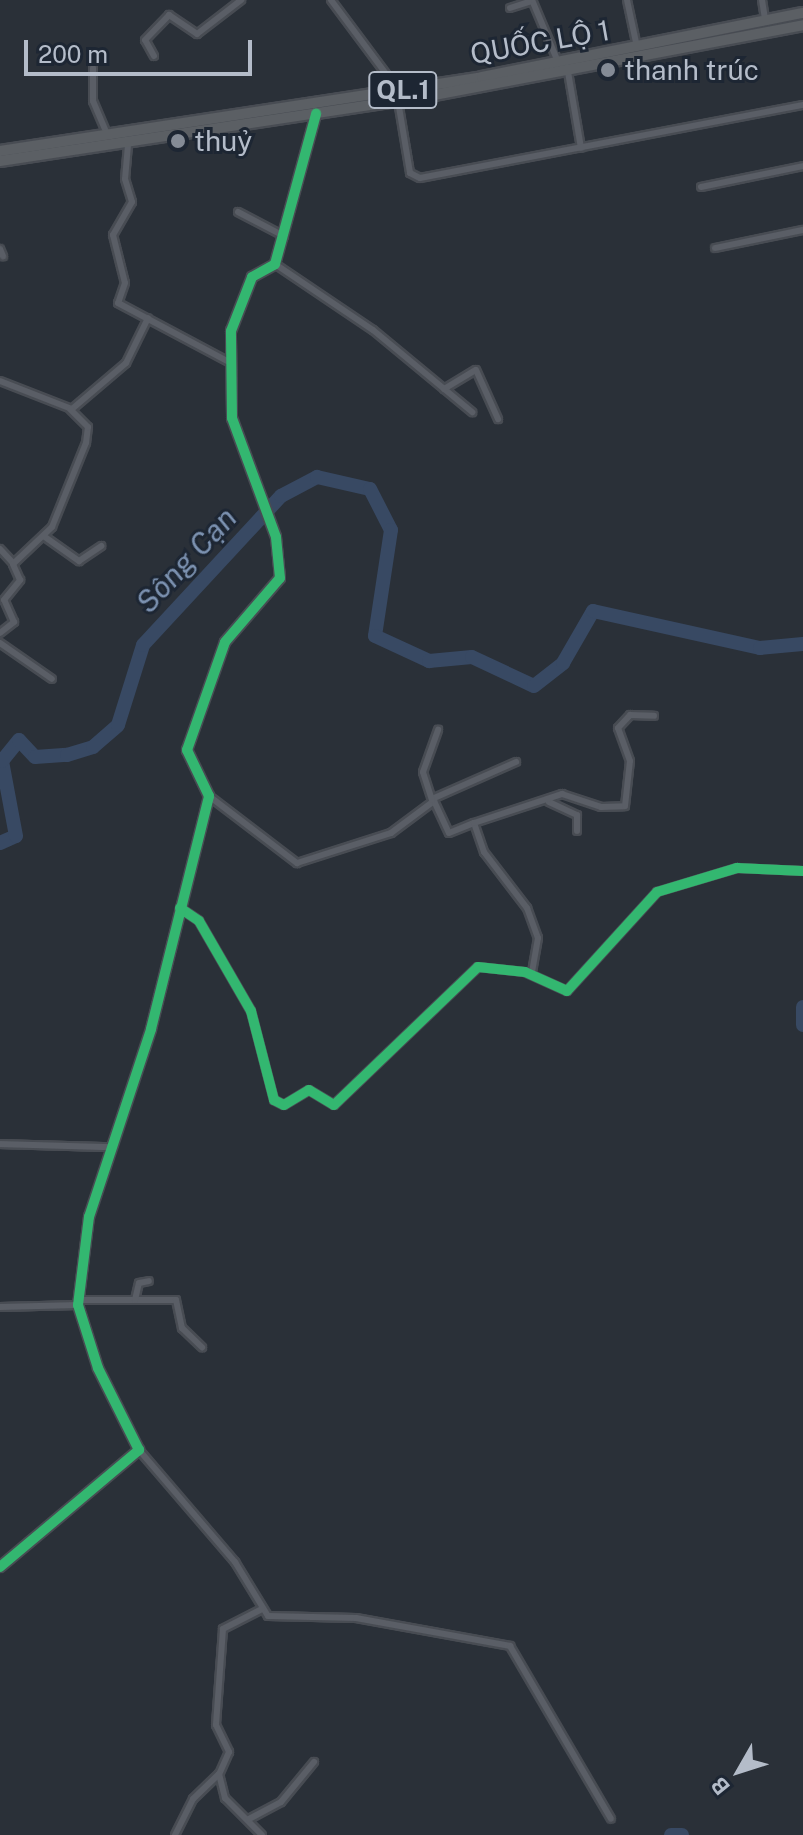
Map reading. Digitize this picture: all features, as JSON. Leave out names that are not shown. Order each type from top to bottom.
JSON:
[{"type":"highway","name":"QUỐC LỘ 1","points":[[0,161],[128,145],[316,114],[803,13]]},
{"type":"highway","name":"QUỐC LỘ 1","points":[[0,151],[568,72],[803,25]]},
{"type":"street","points":[[154,56],[145,40],[169,15],[197,34],[241,0]]},
{"type":"street","points":[[331,0],[398,96],[415,177],[803,105]]},
{"type":"street","points":[[627,0],[637,48]]},
{"type":"street","points":[[762,0],[765,21]]},
{"type":"street","points":[[510,8],[530,1],[558,62]]},
{"type":"street","points":[[93,68],[93,101],[108,138]]},
{"type":"street","points":[[568,72],[581,148]]},
{"type":"street","points":[[275,264],[316,114]]},
{"type":"street","points":[[128,145],[125,179],[132,202],[113,244],[125,283],[118,303],[229,362]]},
{"type":"street","points":[[701,187],[803,166]]},
{"type":"street","points":[[238,212],[284,236]]},
{"type":"street","points":[[715,248],[803,230]]},
{"type":"street","points":[[472,412],[275,264],[263,266],[241,298],[229,362],[232,418],[276,537],[280,578],[225,642],[187,750],[209,796],[297,863],[391,833],[432,800],[516,762]]},
{"type":"street","points":[[70,409],[126,363],[148,318]]},
{"type":"street","points":[[444,389],[476,370],[498,419]]},
{"type":"street","points":[[0,381],[70,409],[89,434],[45,537],[13,563]]},
{"type":"street","points":[[45,537],[79,561],[101,546]]},
{"type":"street","points":[[0,549],[13,563],[20,580],[4,600],[14,622],[0,633]]},
{"type":"street","points":[[0,643],[52,679]]},
{"type":"street","points":[[438,730],[423,772],[432,800],[449,833],[549,802],[562,794],[601,807],[628,804],[630,761],[618,728],[630,715],[654,716]]},
{"type":"street","points":[[209,796],[151,1029],[109,1147],[89,1217],[79,1302],[102,1376],[139,1450],[235,1562],[262,1609],[272,1617],[330,1615],[506,1643],[611,1819]]},
{"type":"street","points":[[549,802],[577,815],[577,831]]},
{"type":"street","points":[[474,823],[484,852],[530,916],[538,938],[532,973]]},
{"type":"street","points":[[180,908],[199,921],[242,992],[280,1104],[309,1090],[337,1104],[478,967],[532,973],[570,990],[657,892],[737,868],[803,871]]},
{"type":"street","points":[[0,1144],[109,1147]]},
{"type":"street","points":[[135,1300],[139,1283],[149,1281]]},
{"type":"street","points":[[0,1307],[176,1300],[182,1328],[202,1347]]},
{"type":"street","points":[[1,1565],[139,1450]]},
{"type":"street","points":[[175,1835],[193,1799],[219,1774],[229,1752],[216,1725],[223,1629],[262,1609]]},
{"type":"street","points":[[249,1819],[281,1802],[314,1762]]},
{"type":"street","points":[[219,1774],[226,1799],[262,1835]]},
{"type":"waterway","name":"Sông Cạn","points":[[0,843],[16,836],[2,761],[19,740],[35,757],[67,755],[93,747],[118,725],[143,645],[281,496],[317,477],[370,489],[391,530],[375,636],[429,661],[472,657],[534,686],[563,663],[593,611],[760,648],[803,644]]},
{"type":"waterway","points":[[803,1007],[803,1025]]},
{"type":"waterway","points":[[671,1835],[682,1835]]},
{"type":"cycle path","points":[[0,1567],[139,1450],[98,1368],[78,1305],[89,1217],[151,1029],[209,796],[187,750],[225,642],[280,578],[276,537],[232,418],[231,331],[252,277],[275,264],[316,114]]},
{"type":"cycle path","points":[[180,908],[199,921],[251,1011],[274,1100],[284,1105],[309,1090],[334,1105],[478,967],[525,972],[567,991],[657,892],[737,868],[803,871]]},
{"type":"place","name":"thanh trúc","points":[[608,70]]},
{"type":"place","name":"thuỷ","points":[[178,141]]}]
